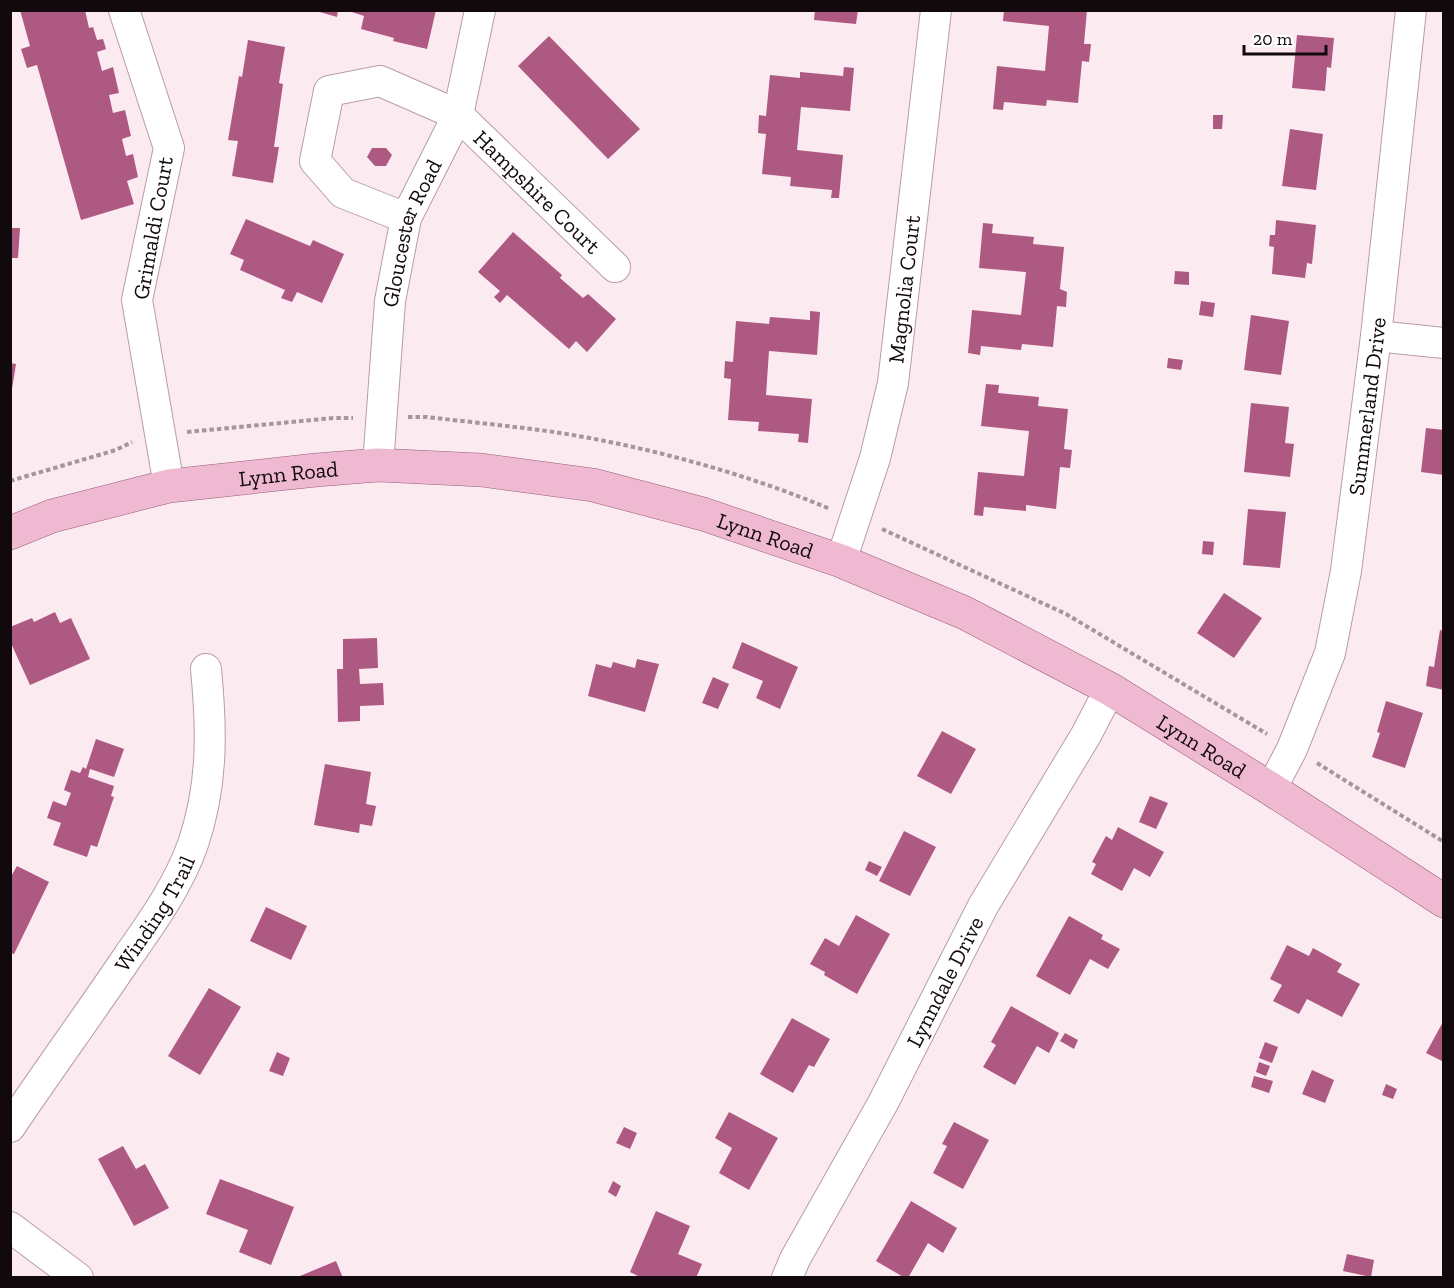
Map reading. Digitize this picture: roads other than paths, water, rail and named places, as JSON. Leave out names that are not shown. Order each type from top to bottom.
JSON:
[{"type":"main road","name":"Lynn Road","points":[[10,533],[52,516],[169,486],[378,465],[481,470],[593,485],[704,514],[842,561],[965,613],[1110,689],[1271,789],[1443,901]]},
{"type":"street","name":"Grimaldi Court","points":[[124,10],[169,148],[137,300],[169,486]]},
{"type":"street","name":"Gloucester Road","points":[[378,465],[390,301],[406,218],[458,115],[480,10]]},
{"type":"street","name":"Magnolia Court","points":[[842,561],[875,458],[893,383],[936,10]]},
{"type":"street","name":"Summerland Drive","points":[[1271,789],[1292,748],[1330,653],[1346,571],[1376,336],[1411,10]]},
{"type":"street","points":[[406,218],[343,193],[315,161],[329,91],[380,81],[458,115]]},
{"type":"street","name":"Hampshire Court","points":[[458,115],[615,267]]},
{"type":"street","points":[[1376,336],[1443,343]]},
{"type":"street","name":"Winding Trail","points":[[10,1127],[156,916],[192,846],[203,808],[209,765],[211,719],[206,669]]},
{"type":"street","name":"Lynndale Drive","points":[[788,1278],[795,1259],[883,1103],[983,906],[1086,735],[1110,689]]},
{"type":"street","points":[[10,1227],[78,1278]]}]
